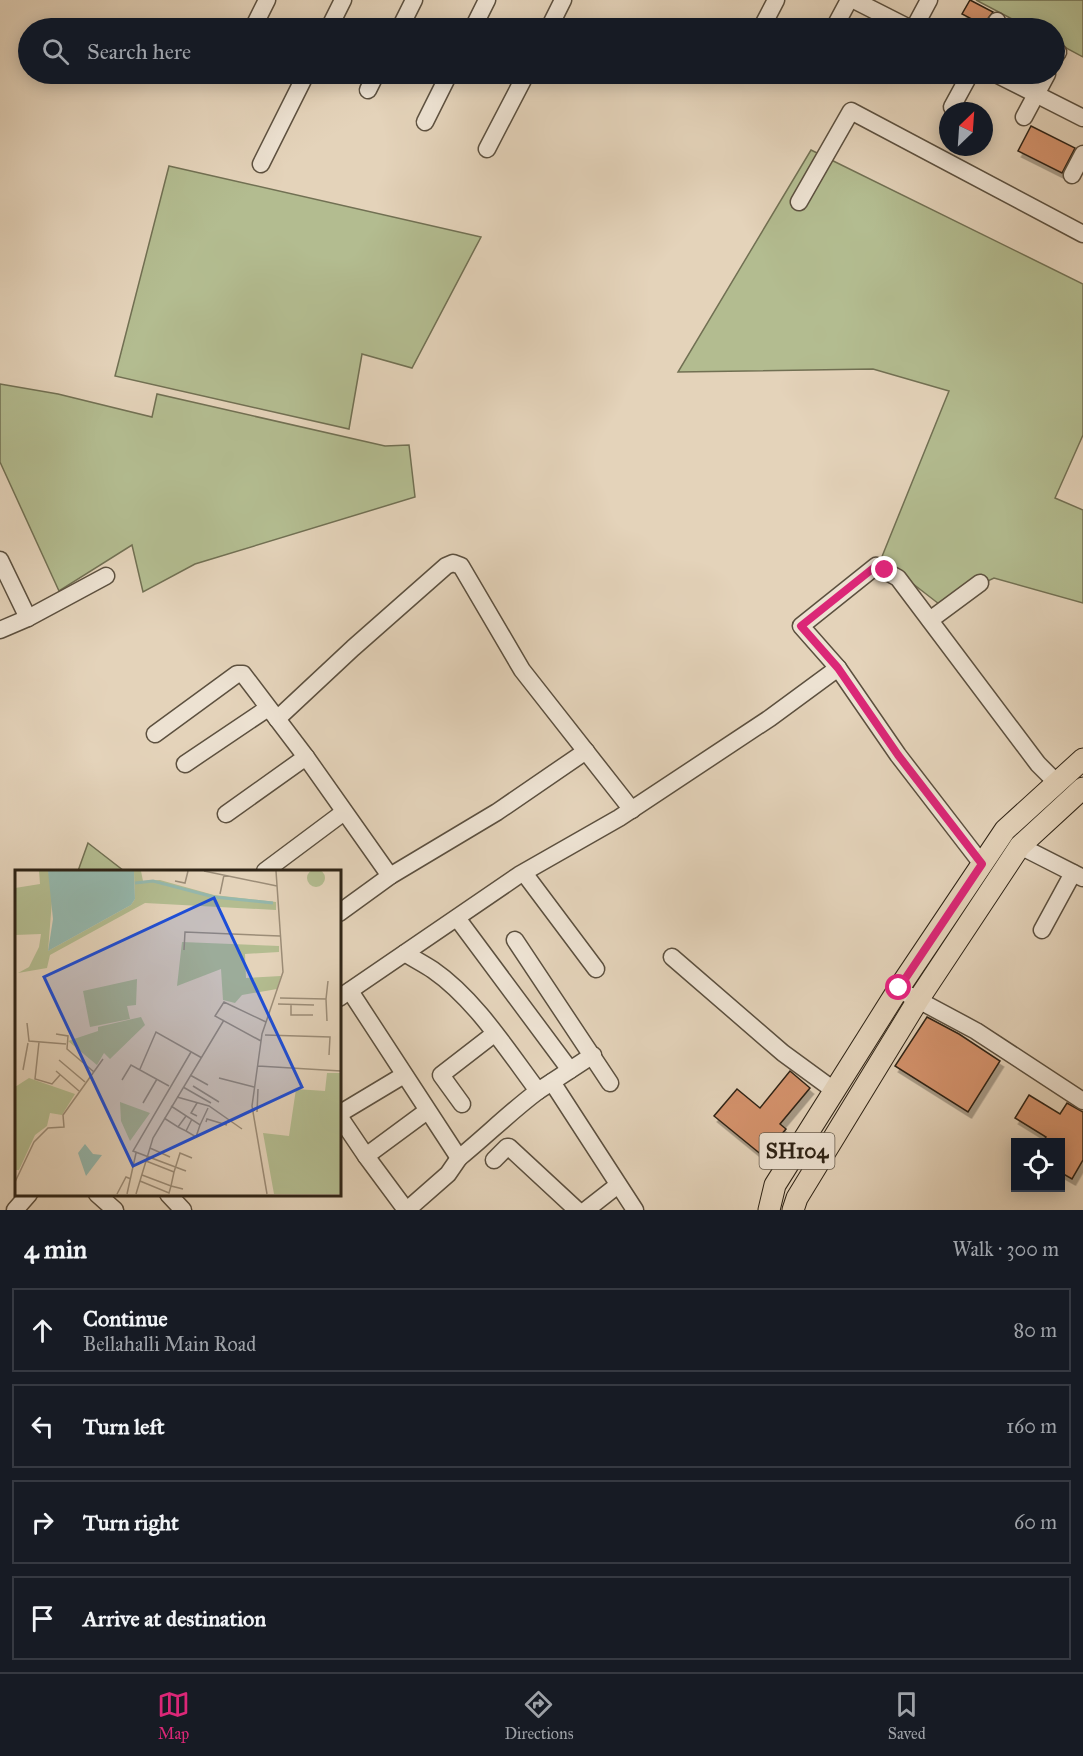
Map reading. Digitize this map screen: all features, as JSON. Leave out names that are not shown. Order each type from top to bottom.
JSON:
[{"type":"main road","name":"SH104","points":[[769,1210],[776,1185],[899,988],[1005,830],[1083,759]]},
{"type":"main road","name":"SH104","points":[[793,1210],[797,1198],[918,1000],[1020,846],[1083,788]]},
{"type":"street","points":[[258,18],[267,0]]},
{"type":"street","points":[[334,18],[343,0]]},
{"type":"street","points":[[405,18],[414,0]]},
{"type":"street","points":[[477,18],[487,0]]},
{"type":"street","points":[[554,18],[563,0]]},
{"type":"street","points":[[767,18],[776,0]]},
{"type":"street","points":[[839,18],[849,0]]},
{"type":"street","points":[[854,0],[889,18]]},
{"type":"street","points":[[919,18],[929,0]]},
{"type":"street","points":[[261,164],[301,84]]},
{"type":"street","points":[[368,90],[371,84]]},
{"type":"street","points":[[425,122],[444,84]]},
{"type":"street","points":[[487,149],[521,84]]},
{"type":"street","points":[[955,102],[965,84]]},
{"type":"street","points":[[1016,84],[1083,118]]},
{"type":"street","points":[[1024,117],[1042,84]]},
{"type":"street","points":[[799,202],[851,111],[1083,234]]},
{"type":"street","points":[[1072,175],[1083,154]]},
{"type":"street","points":[[0,560],[28,618]]},
{"type":"street","points":[[185,764],[272,714],[353,648],[446,566],[453,563],[460,566],[522,670],[632,810]]},
{"type":"street","points":[[982,864],[898,755],[838,668],[801,626],[876,566],[898,578],[1038,764],[1057,783]]},
{"type":"street","points":[[0,630],[28,618],[106,576]]},
{"type":"street","points":[[930,620],[980,583]]},
{"type":"street","points":[[459,1158],[404,1075],[344,995],[524,873],[632,810],[770,718],[838,668]]},
{"type":"street","points":[[155,734],[237,674],[243,674],[306,757],[390,876]]},
{"type":"street","points":[[340,913],[390,876],[496,812],[586,751]]},
{"type":"street","points":[[226,814],[306,757]]},
{"type":"street","points":[[266,870],[344,812]]},
{"type":"street","points":[[1020,846],[1078,875],[1042,930]]},
{"type":"street","points":[[524,873],[596,969]]},
{"type":"street","points":[[457,918],[570,1070]]},
{"type":"street","points":[[515,940],[610,1083]]},
{"type":"street","points":[[405,953],[434,970],[462,996],[494,1034],[545,1087],[635,1210]]},
{"type":"street","points":[[672,957],[783,1053],[835,1091]]},
{"type":"street","points":[[899,988],[976,1031],[1083,1101]]},
{"type":"street","points":[[462,1104],[441,1075],[494,1034]]},
{"type":"street","points":[[340,1117],[406,1210],[448,1174],[459,1158],[482,1140],[514,1108],[593,1055]]},
{"type":"street","points":[[340,1114],[404,1075]]},
{"type":"street","points":[[366,1156],[428,1111]]},
{"type":"street","points":[[494,1160],[507,1147],[577,1210]]},
{"type":"street","points":[[586,1210],[618,1185]]},
{"type":"street","points":[[15,1210],[27,1195]]},
{"type":"street","points":[[90,1210],[101,1195],[114,1210]]},
{"type":"street","points":[[169,1195],[183,1210]]},
{"type":"green space","points":[[976,0],[1083,0],[1083,57],[1065,47],[1065,18],[1010,18]]},
{"type":"green space","points":[[811,150],[1083,284],[1083,435],[1055,498],[1083,510],[1083,603],[994,578],[939,604],[881,559],[949,391],[873,369],[678,372]]},
{"type":"green space","points":[[169,166],[481,237],[412,368],[362,354],[349,429],[115,376]]},
{"type":"green space","points":[[0,384],[58,394],[152,417],[157,394],[385,446],[409,445],[415,497],[195,564],[143,592],[132,545],[59,591],[0,462]]},
{"type":"green space","points":[[88,843],[123,870],[78,870]]},
{"type":"building","points":[[970,0],[993,12],[988,18],[970,18],[962,14]]},
{"type":"building","points":[[1031,126],[1075,148],[1062,173],[1018,151]]},
{"type":"building","points":[[927,1017],[959,1034],[1000,1061],[968,1112],[895,1066]]},
{"type":"building","points":[[790,1071],[810,1088],[780,1124],[786,1129],[763,1156],[714,1116],[737,1089],[760,1108]]},
{"type":"building","points":[[1029,1095],[1060,1114],[1067,1103],[1083,1112],[1083,1160],[1072,1179],[1065,1175],[1065,1138],[1045,1138],[1015,1118]]},
{"type":"route","points":[[885,570],[876,566],[801,626],[838,668],[898,755],[982,864],[899,988]]}]
